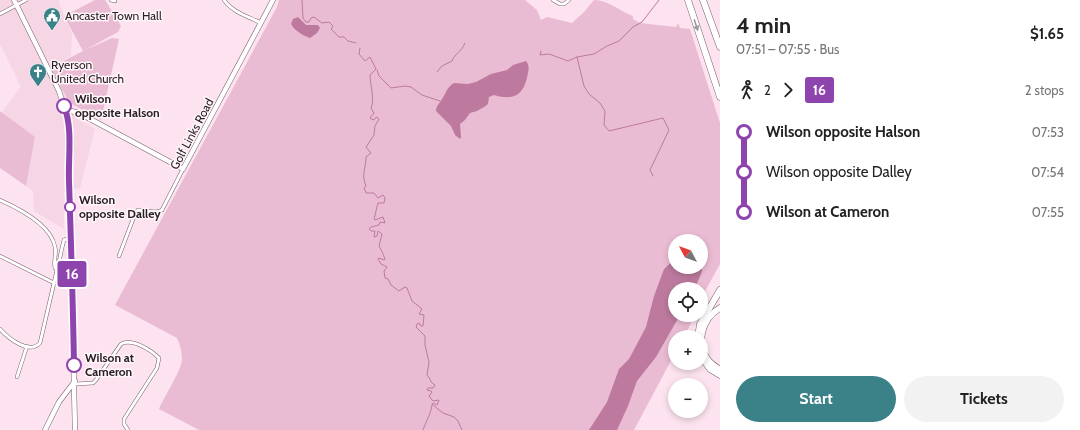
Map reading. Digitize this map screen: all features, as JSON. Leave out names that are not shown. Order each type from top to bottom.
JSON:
[{"type":"highway","points":[[688,0],[720,98]]},
{"type":"highway","points":[[703,0],[720,47]]},
{"type":"highway","points":[[699,330],[700,324],[720,290]]},
{"type":"highway","points":[[720,308],[710,315],[705,323],[701,340],[702,347],[708,360],[720,370]]},
{"type":"highway","points":[[708,366],[720,375]]},
{"type":"main road","points":[[14,0],[55,83],[66,112],[69,131],[75,430]]},
{"type":"main road","name":"Golf Links Road","points":[[183,169],[273,0]]},
{"type":"main road","points":[[66,112],[71,111],[79,113],[183,169]]},
{"type":"main road","points":[[59,402],[75,381]]},
{"type":"main road","points":[[45,430],[64,391],[75,381]]},
{"type":"main road","points":[[67,392],[75,391]]},
{"type":"street","points":[[0,14],[26,0]]},
{"type":"street","points":[[111,0],[115,1]]},
{"type":"street","points":[[224,0],[227,5],[261,23]]},
{"type":"street","points":[[553,0],[560,4],[564,4],[569,0]]},
{"type":"street","name":"Golf Links Road","points":[[119,256],[135,214],[138,210],[143,209],[154,213],[162,210],[183,169]]},
{"type":"street","points":[[0,200],[31,215],[48,233],[55,246],[56,254],[54,266],[57,270]]},
{"type":"street","points":[[0,328],[11,340],[26,346],[36,347],[40,343],[64,240],[71,238]]},
{"type":"street","points":[[0,256],[54,283]]},
{"type":"street","points":[[75,381],[92,382],[96,380],[121,344],[124,342],[134,343],[155,354],[159,358],[157,368],[124,420],[124,424],[128,430]]},
{"type":"street","points":[[17,377],[26,346]]},
{"type":"shaded area","points":[[0,0],[58,0],[72,34],[71,56],[50,68],[70,103],[76,118],[95,129],[80,188],[64,191],[64,229],[34,211],[33,191],[26,186],[35,138],[2,112],[21,87],[0,44]]},
{"type":"shaded area","points":[[95,0],[105,0],[121,26],[118,32],[85,50],[112,38],[119,39],[101,120],[70,103],[50,68],[83,51],[64,16]]},
{"type":"shaded area","points":[[279,0],[525,0],[537,10],[541,20],[547,17],[572,23],[594,0],[599,0],[633,16],[633,19],[640,23],[676,27],[678,23],[680,28],[690,29],[720,123],[720,264],[708,286],[708,282],[668,282],[668,322],[692,322],[688,330],[668,330],[668,366],[634,430],[199,430],[159,409],[181,365],[182,354],[177,338],[115,305],[277,7]]},
{"type":"shaded area","points":[[298,17],[306,25],[318,25],[320,28],[317,33],[310,38],[296,31],[291,24],[293,19]]},
{"type":"shaded area","points":[[526,61],[529,68],[524,87],[521,91],[508,97],[494,95],[489,97],[488,104],[477,111],[470,113],[460,124],[460,139],[455,135],[451,126],[436,111],[437,106],[444,97],[448,88],[454,83],[468,84],[476,82],[491,74],[507,70],[513,65]]},
{"type":"shaded area","points":[[0,111],[35,137],[26,186],[0,168]]},
{"type":"shaded area","points":[[668,265],[668,274],[701,274],[698,282],[668,282],[668,322],[676,322],[671,330],[668,330],[668,336],[656,357],[637,381],[617,430],[589,430],[607,402],[619,369],[629,359],[646,327],[654,296],[664,269]]},
{"type":"waterway","points":[[302,0],[303,18],[306,22],[309,22],[311,18],[314,17],[322,23],[329,22],[333,26],[331,29],[339,37],[344,37],[348,41],[356,43]]},
{"type":"waterway","points":[[541,51],[540,55],[549,54],[568,61],[577,57],[594,54],[619,41],[633,27],[642,22],[659,0]]},
{"type":"waterway","points":[[437,72],[442,66],[452,61],[465,43]]},
{"type":"waterway","points":[[360,48],[359,54],[365,61],[370,57],[376,69],[370,75],[372,96],[371,108],[374,113],[370,118],[373,120],[377,117],[379,119],[375,126],[374,135],[366,147],[371,153],[366,157],[364,174],[366,186],[364,188],[366,193],[374,193],[378,198],[383,195],[385,198],[384,203],[378,203],[374,219],[383,217],[385,223],[380,222],[379,225],[369,229],[371,231],[375,231],[374,237],[377,236],[378,231],[382,234],[379,246],[385,259],[378,259],[381,264],[387,267],[384,271],[385,278],[388,279],[391,285],[399,291],[405,287],[407,288],[412,301],[422,309],[419,314],[424,315],[423,326],[419,323],[416,327],[425,336],[425,345],[429,362],[427,375],[431,382],[435,385],[433,388],[428,388],[427,390],[432,392],[429,396],[433,401],[439,400],[437,405],[433,403],[432,405]]},
{"type":"waterway","points":[[577,57],[584,86],[589,94],[600,103],[605,111],[604,125],[609,131],[663,118],[669,130],[650,170],[653,176]]},
{"type":"waterway","points":[[377,70],[379,76],[391,88],[405,86],[411,87],[422,95],[440,101]]},
{"type":"waterway","points":[[423,430],[432,405]]},
{"type":"waterway","points":[[433,405],[443,413],[454,417],[458,421],[462,430]]},
{"type":"bus line","name":"16","points":[[64,106],[69,131],[74,365]]},
{"type":"place","name":"Ancaster Town Hall","points":[[52,31]]},
{"type":"place","name":"Ryerson United Church","points":[[38,87]]},
{"type":"place","name":"Wilson opposite Halson","points":[[64,106]]},
{"type":"place","name":"Wilson opposite Dalley","points":[[70,207]]},
{"type":"place","name":"Wilson at Cameron","points":[[74,365]]}]
